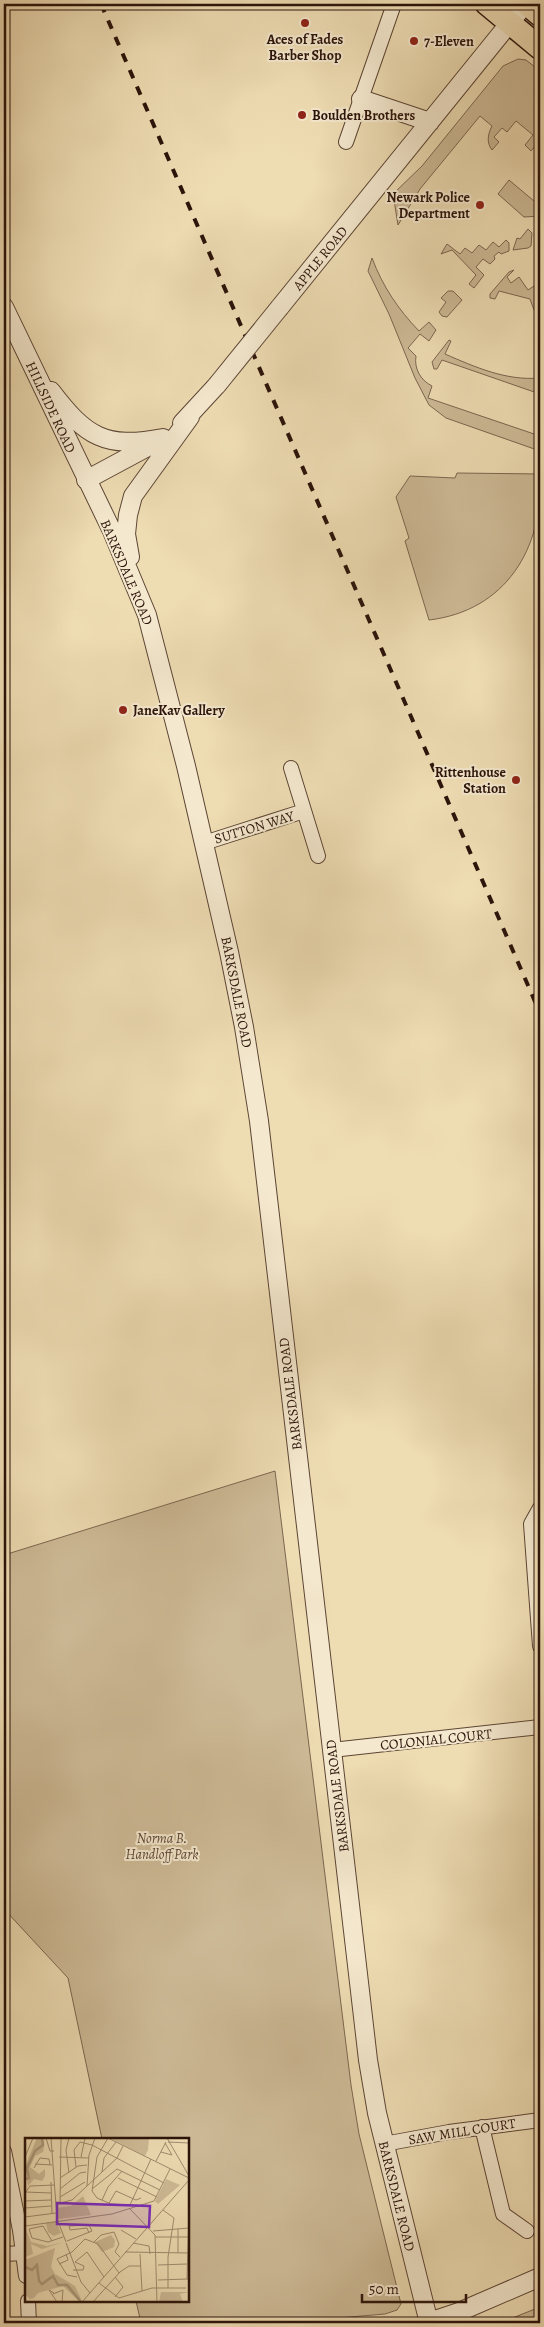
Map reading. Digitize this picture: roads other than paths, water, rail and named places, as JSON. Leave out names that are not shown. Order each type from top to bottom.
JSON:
[{"type":"main road","points":[[487,4],[540,48]]},
{"type":"main road","points":[[526,4],[540,15]]},
{"type":"street","points":[[346,142],[394,4]]},
{"type":"street","name":"APPLE ROAD","points":[[86,480],[131,458],[163,438],[190,417],[526,4]]},
{"type":"street","points":[[361,99],[430,122]]},
{"type":"street","name":"HILLSIDE ROAD","points":[[4,307],[86,480]]},
{"type":"street","points":[[31,365],[60,403],[81,426],[97,436],[114,442],[163,438]]},
{"type":"street","points":[[141,596],[126,534],[133,496],[190,417]]},
{"type":"street","name":"BARKSDALE ROAD","points":[[86,480],[141,596],[163,671],[237,990],[259,1121],[368,2060],[384,2144],[428,2323]]},
{"type":"street","name":"SUTTON WAY","points":[[291,768],[318,856]]},
{"type":"street","name":"SUTTON WAY","points":[[204,843],[304,811]]},
{"type":"street","points":[[540,1508],[532,1524],[540,1646]]},
{"type":"street","name":"COLONIAL COURT","points":[[332,1750],[540,1727]]},
{"type":"street","name":"SAW MILL COURT","points":[[384,2144],[482,2127],[540,2120]]},
{"type":"street","points":[[482,2127],[503,2214],[526,2231]]},
{"type":"street","points":[[4,2151],[25,2264]]},
{"type":"street","points":[[4,2254],[24,2253]]},
{"type":"street","points":[[428,2323],[459,2312],[540,2277]]},
{"type":"street","points":[[28,2302],[29,2323]]},
{"type":"railway","points":[[101,4],[540,1013]]},
{"type":"place","name":"Aces of Fades Barber Shop","points":[[305,23]]},
{"type":"place","name":"7-Eleven","points":[[414,41]]},
{"type":"place","name":"Boulden Brothers","points":[[302,115]]},
{"type":"place","name":"Newark Police Department","points":[[480,205]]},
{"type":"place","name":"JaneKav Gallery","points":[[123,710]]},
{"type":"place","name":"Rittenhouse Station","points":[[516,780]]},
{"type":"park label","name":"Norma B. Handloff Park","points":[[162,1846]]}]
